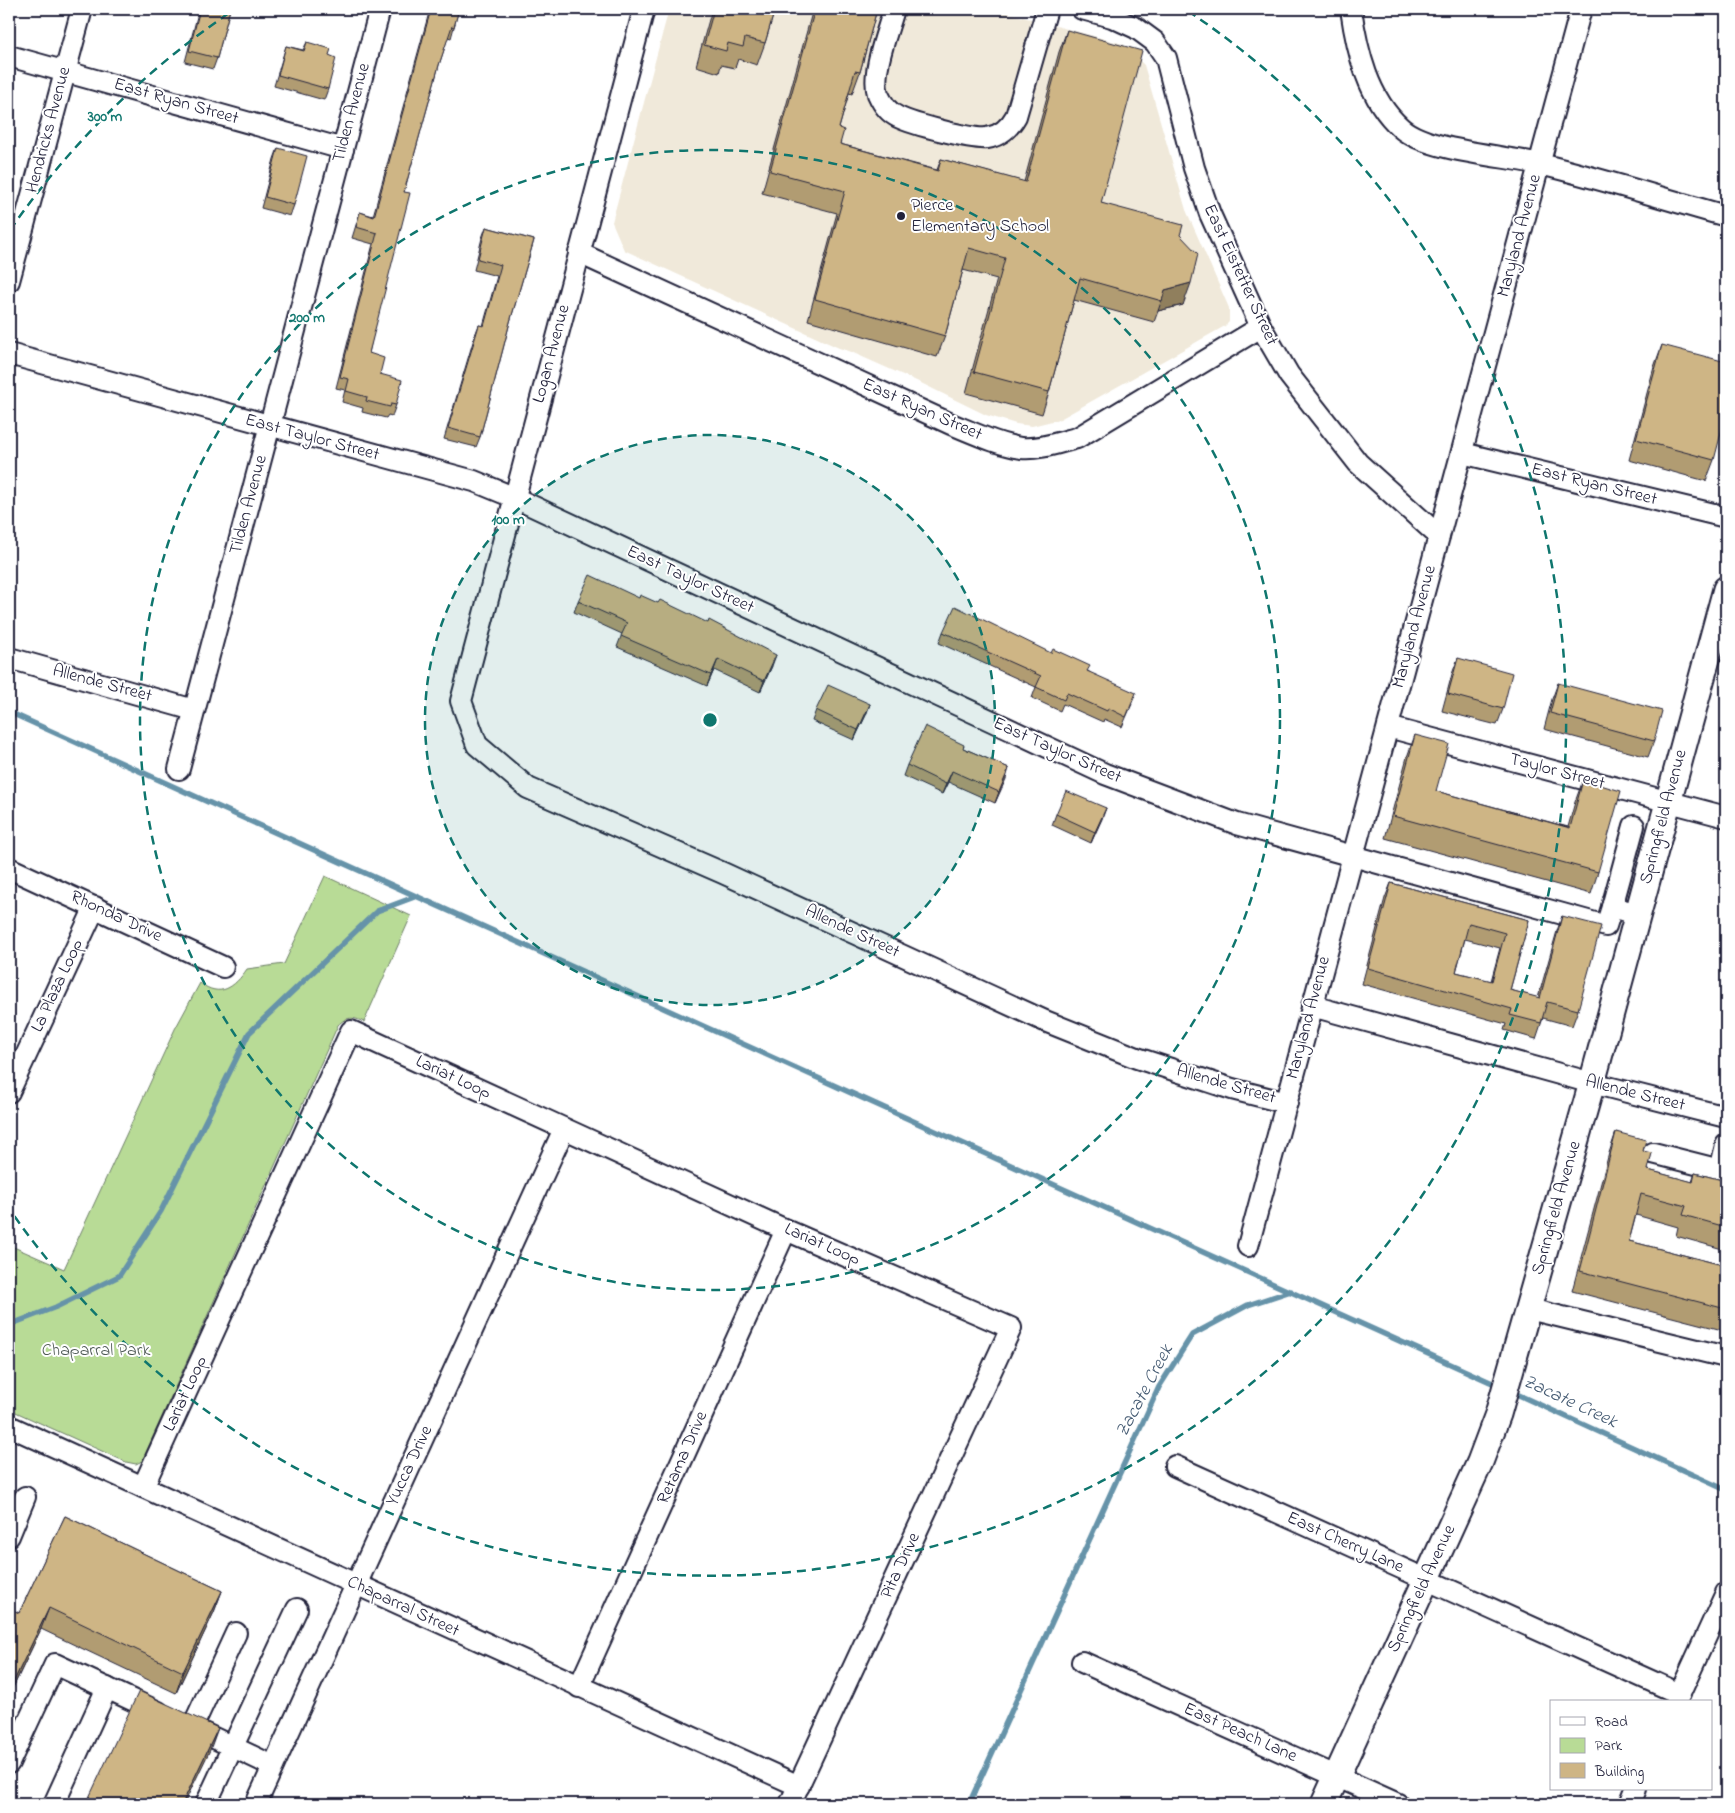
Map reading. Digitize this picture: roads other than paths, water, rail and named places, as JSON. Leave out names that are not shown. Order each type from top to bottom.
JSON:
[{"type":"main road","name":"Springfield Avenue","points":[[1324,1804],[1480,1462],[1498,1414],[1592,1083],[1726,589]]},
{"type":"street","name":"Hendricks Avenue","points":[[9,281],[82,9]]},
{"type":"street","name":"Tilden Avenue","points":[[179,769],[380,9]]},
{"type":"street","name":"Logan Avenue","points":[[461,701],[513,497],[644,9]]},
{"type":"street","points":[[894,9],[877,76],[877,88],[882,101],[899,118],[981,138],[1000,133],[1011,125],[1016,116],[1047,9]]},
{"type":"street","name":"East Eistetter Street","points":[[1082,9],[1112,17],[1136,28],[1155,42],[1166,58],[1194,168],[1210,214],[1261,327],[1290,375],[1358,463],[1439,536]]},
{"type":"street","points":[[1351,9],[1362,60],[1373,93],[1388,114],[1403,130],[1422,139],[1440,144],[1540,164],[1726,216]]},
{"type":"street","name":"Maryland Avenue","points":[[1248,1246],[1581,9]]},
{"type":"street","name":"East Ryan Street","points":[[9,56],[343,149]]},
{"type":"street","name":"East Ryan Street","points":[[579,253],[951,424],[991,440],[1022,448],[1048,446],[1077,438],[1261,327]]},
{"type":"street","name":"East Taylor Street","points":[[9,354],[270,427],[474,481],[513,497],[1105,774],[1237,824],[1606,926],[1612,907]]},
{"type":"street","name":"East Ryan Street","points":[[1462,453],[1726,517]]},
{"type":"street","name":"Allende Street","points":[[9,658],[194,710]]},
{"type":"street","name":"Allende Street","points":[[461,701],[477,745],[528,788],[732,877],[1045,1021],[1137,1058],[1232,1089],[1286,1103]]},
{"type":"street","name":"Taylor Street","points":[[1388,727],[1726,817]]},
{"type":"street","points":[[1634,826],[1612,907],[1638,914]]},
{"type":"street","name":"Rhonda Drive","points":[[9,868],[223,967]]},
{"type":"street","name":"La Plaza Loop","points":[[9,1092],[95,907]]},
{"type":"street","name":"Allende Street","points":[[1312,1006],[1592,1083],[1726,1116]]},
{"type":"street","name":"Lariat Loop","points":[[143,1487],[351,1032],[786,1230],[1012,1328]]},
{"type":"street","name":"Yucca Drive","points":[[256,1804],[564,1129]]},
{"type":"street","points":[[1653,1153],[1723,1170],[1726,1146]]},
{"type":"street","name":"Retama Drive","points":[[579,1688],[786,1230]]},
{"type":"street","points":[[1529,1309],[1726,1357]]},
{"type":"street","name":"Pita Drive","points":[[790,1804],[1012,1328]]},
{"type":"street","name":"Chaparral Street","points":[[9,1426],[579,1688],[798,1786]]},
{"type":"street","name":"East Cherry Lane","points":[[1175,1466],[1426,1580],[1678,1698]]},
{"type":"street","points":[[9,1536],[25,1498]]},
{"type":"street","points":[[1678,1698],[1726,1593]]},
{"type":"street","points":[[206,1804],[297,1609]]},
{"type":"street","points":[[192,1728],[236,1633]]},
{"type":"street","name":"East Peach Lane","points":[[1082,1662],[1398,1804]]},
{"type":"street","points":[[9,1763],[55,1664],[273,1766]]},
{"type":"street","points":[[54,1804],[108,1688]]},
{"type":"waterway","points":[[9,712],[1499,1386]]},
{"type":"waterway","points":[[9,1325],[56,1307],[119,1276],[161,1211],[249,1033],[377,911],[417,896]]},
{"type":"waterway","name":"Zacate Creek","points":[[969,1804],[1159,1387],[1192,1335],[1248,1305],[1291,1291]]},
{"type":"waterway","name":"Zacate Creek","points":[[1510,1391],[1726,1490]]},
{"type":"place","name":"Pierce Elementary School","points":[[901,216]]},
{"type":"park label","name":"Chaparral Park","points":[[96,1351]]}]
